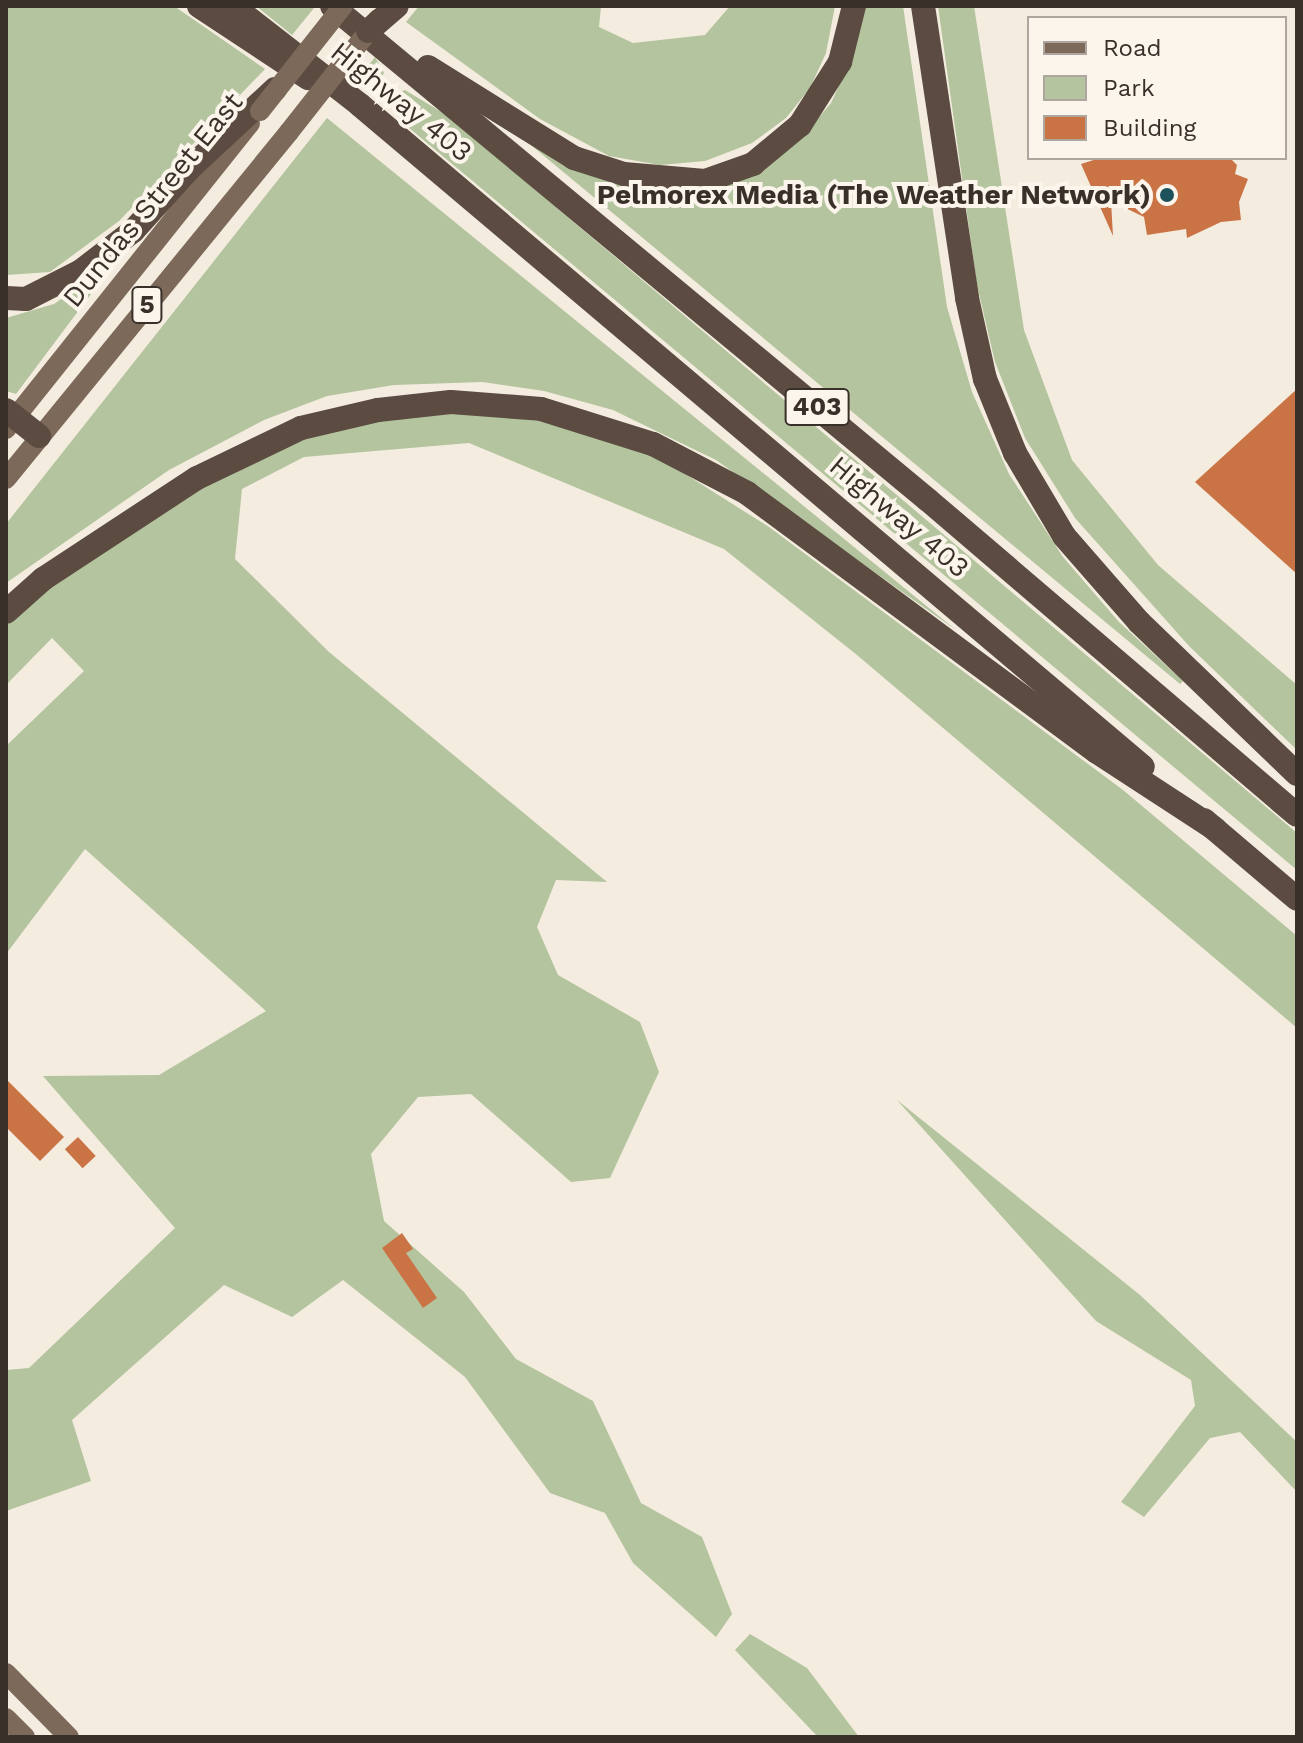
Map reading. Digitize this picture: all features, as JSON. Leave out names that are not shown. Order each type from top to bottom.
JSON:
[{"type":"highway","points":[[199,6],[284,66],[360,105]]},
{"type":"highway","name":"Highway 403","points":[[233,6],[360,105],[925,578],[1297,899]]},
{"type":"highway","points":[[332,6],[574,158],[624,174],[705,181],[753,164],[800,125],[840,62],[854,6]]},
{"type":"highway","name":"Highway 403","points":[[332,6],[928,500],[1297,815]]},
{"type":"highway","points":[[368,31],[397,6]]},
{"type":"highway","points":[[923,6],[967,298],[985,379],[1015,453],[1064,536],[1139,622],[1297,774]]},
{"type":"highway","points":[[6,298],[26,299],[81,271],[133,231],[283,82]]},
{"type":"highway","points":[[6,612],[43,579],[197,478],[301,428],[378,410],[451,402],[541,409],[653,444],[747,493],[1097,752],[1215,829]]},
{"type":"highway","points":[[9,419],[39,436]]},
{"type":"main road","name":"Dundas Street East","points":[[283,82],[343,6]]},
{"type":"main road","name":"5","points":[[6,479],[388,6]]},
{"type":"main road","name":"Dundas Street East","points":[[9,419],[256,109]]},
{"type":"main road","points":[[6,1673],[69,1737]]},
{"type":"main road","points":[[6,1718],[25,1737]]},
{"type":"green space","points":[[6,6],[174,6],[265,69],[119,221],[50,272],[6,275]]},
{"type":"green space","points":[[256,6],[312,6],[314,8],[292,35]]},
{"type":"green space","points":[[419,6],[601,6],[599,27],[633,43],[705,35],[730,6],[835,6],[826,53],[810,88],[786,118],[752,143],[705,161],[660,165],[609,156],[540,119],[406,22]]},
{"type":"green space","points":[[864,6],[903,6],[947,307],[972,392],[1009,474],[1063,557],[1119,622],[1183,681],[1180,684],[520,136],[600,178],[654,192],[710,188],[759,170],[798,142],[831,103],[850,62]]},
{"type":"green space","points":[[938,6],[974,6],[1024,330],[1072,460],[1158,565],[1297,685],[1297,750],[1189,646],[1075,518],[1025,438],[995,362],[977,285]]},
{"type":"green space","points":[[375,57],[384,73],[375,87],[354,84]]},
{"type":"green space","points":[[405,90],[448,116],[1297,833],[1297,870],[402,122],[392,96]]},
{"type":"green space","points":[[327,118],[956,630],[716,460],[613,410],[544,391],[482,382],[394,385],[327,396],[264,420],[169,470],[6,583],[6,524]]},
{"type":"green space","points":[[95,275],[103,278],[16,394],[6,391],[6,318],[54,304]]},
{"type":"green space","points":[[489,406],[655,455],[769,527],[1123,790],[1297,936],[1297,1028],[857,655],[724,549],[469,443],[304,457],[242,489],[235,559],[329,652],[607,882],[556,880],[537,927],[558,975],[640,1022],[659,1072],[610,1178],[571,1182],[471,1094],[418,1097],[371,1154],[384,1221],[464,1292],[516,1359],[593,1401],[641,1503],[702,1537],[732,1614],[716,1637],[633,1563],[605,1513],[550,1493],[465,1377],[343,1280],[292,1317],[224,1285],[72,1420],[91,1481],[6,1511],[6,1370],[29,1368],[175,1228],[43,1076],[159,1075],[266,1011],[85,849],[6,954],[6,746],[84,671],[52,638],[6,685],[6,613],[155,508],[322,423]]},
{"type":"green space","points":[[897,1100],[1140,1295],[1297,1442],[1297,1492],[1240,1432],[1210,1438],[1144,1517],[1121,1502],[1195,1406],[1191,1380],[1096,1321]]},
{"type":"green space","points":[[750,1634],[807,1668],[859,1737],[818,1737],[735,1650]]},
{"type":"building","name":"Pelmorex Media (The Weather Network)","points":[[1094,160],[1232,160],[1237,165],[1235,174],[1248,179],[1239,202],[1241,220],[1221,222],[1187,238],[1186,229],[1147,235],[1144,217],[1111,201],[1113,236],[1081,164]]},
{"type":"building","points":[[1297,389],[1297,574],[1195,482]]},
{"type":"building","points":[[6,1079],[64,1137],[40,1161],[6,1127]]},
{"type":"building","points":[[78,1137],[96,1156],[83,1168],[65,1149]]},
{"type":"building","points":[[402,1233],[413,1249],[406,1253],[437,1298],[423,1308],[382,1248]]},
{"type":"place","name":"Pelmorex Media (The Weather Network)","points":[[1167,195]]}]
